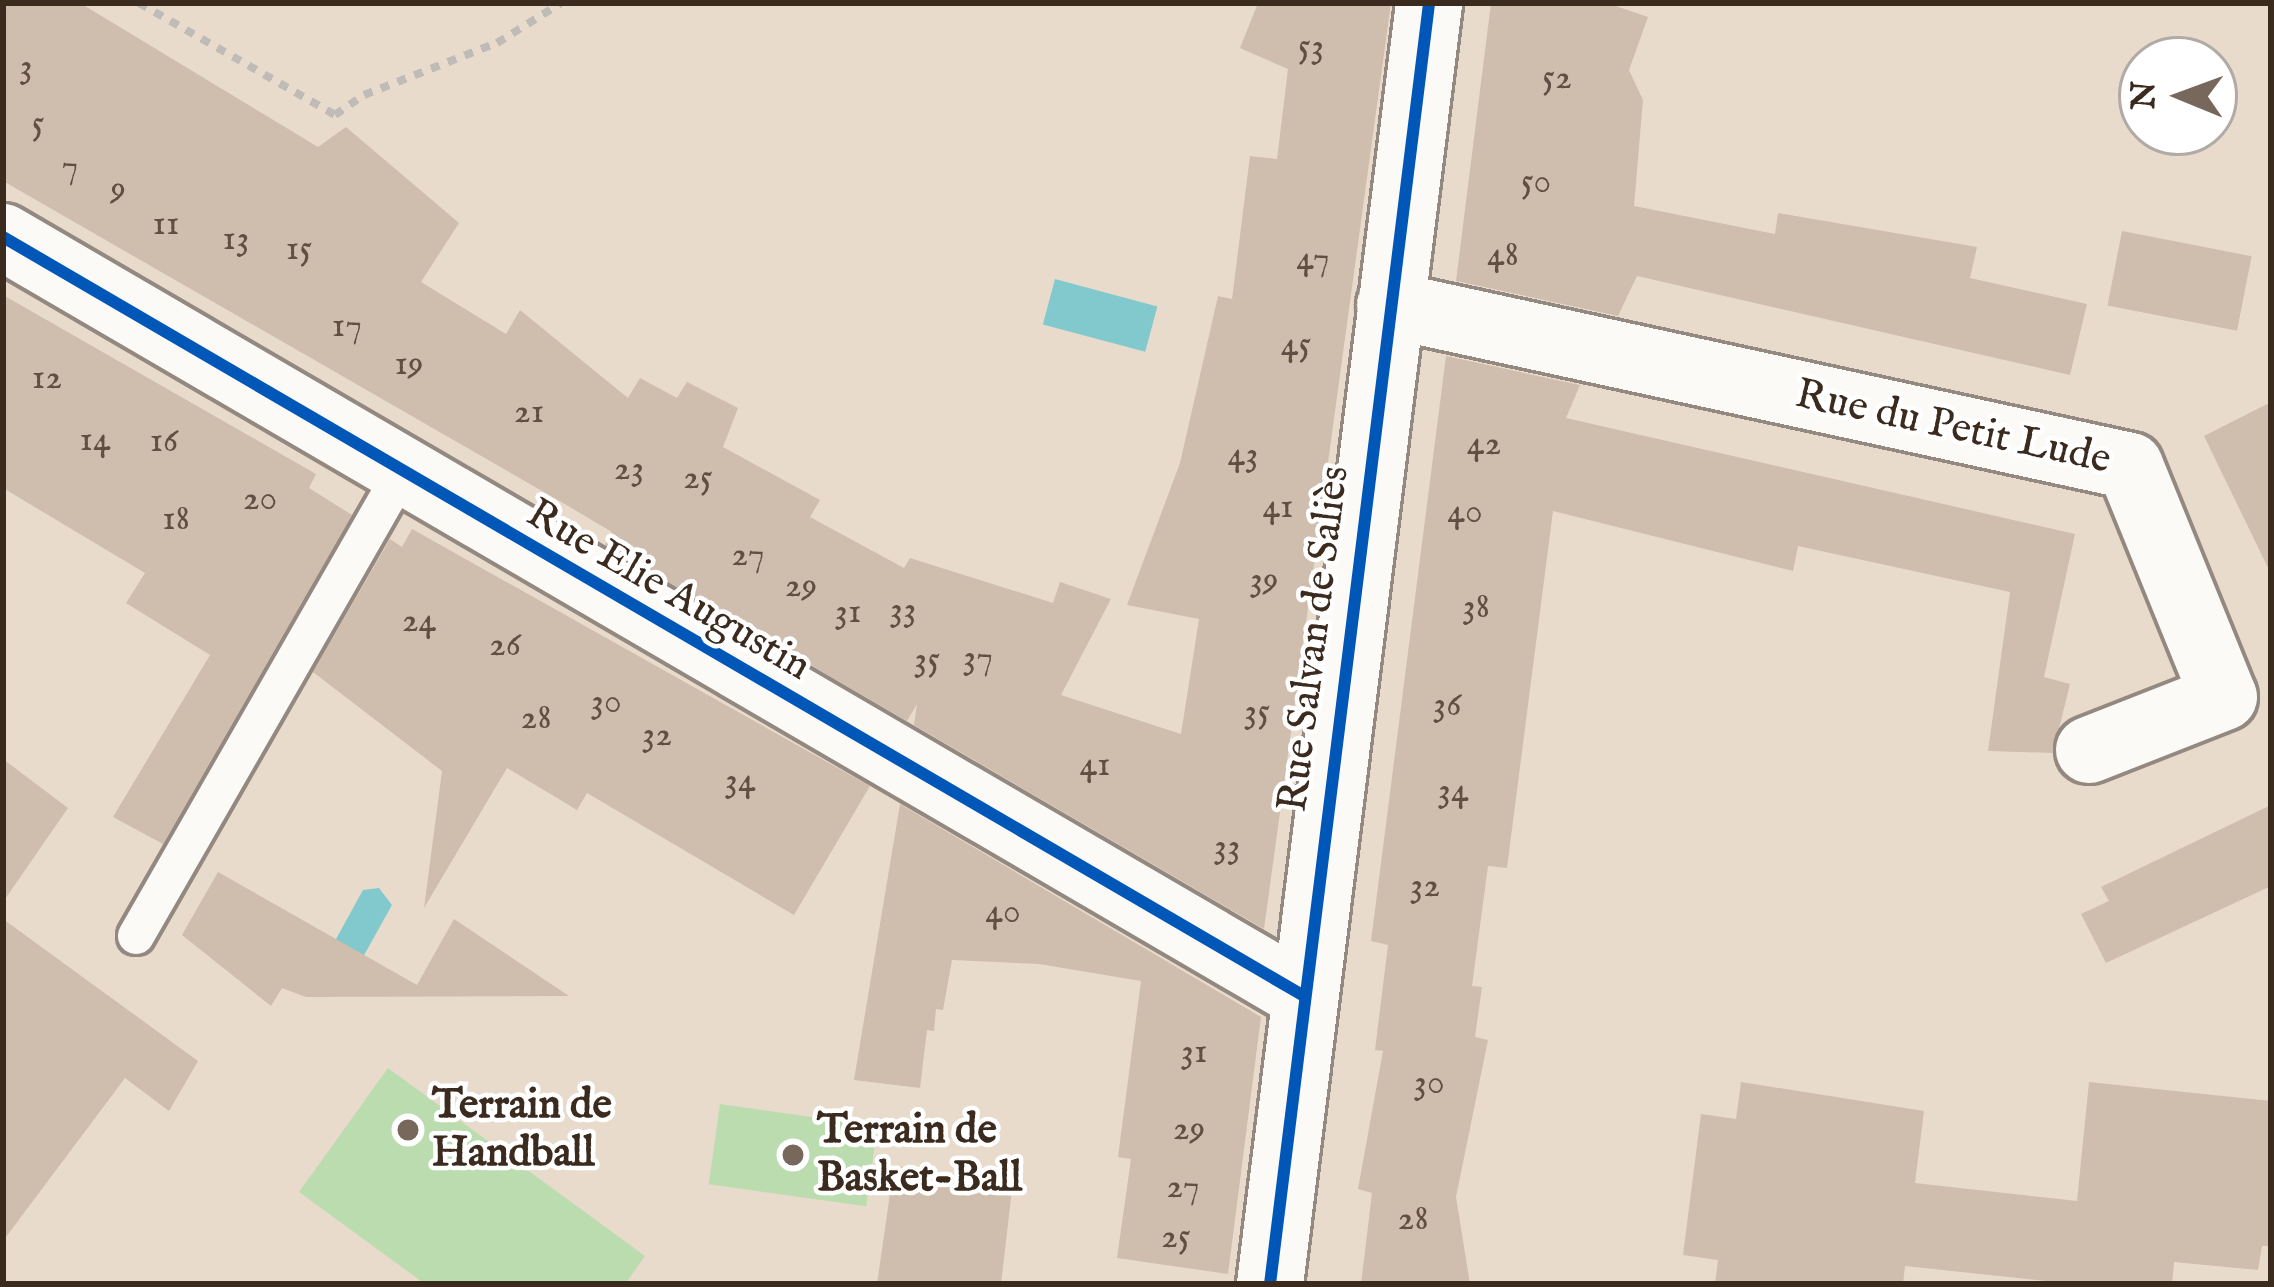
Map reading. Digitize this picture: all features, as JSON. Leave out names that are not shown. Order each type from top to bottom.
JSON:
[{"type":"street","name":"Rue Salvan de Saliès","points":[[1270,1284],[1429,3]]},
{"type":"street","name":"Rue Elie Augustin","points":[[3,236],[401,474],[1304,996]]},
{"type":"street","name":"Rue du Petit Lude","points":[[1390,305],[2130,466],[2224,697],[2089,750]]},
{"type":"lane","points":[[136,935],[401,474]]},
{"type":"path","points":[[139,3],[334,115],[364,95],[497,43],[562,3]]},
{"type":"green space","name":"Terrain de Handball","points":[[388,1068],[645,1256],[625,1284],[425,1284],[299,1192]]},
{"type":"green space","name":"Terrain de Basket-Ball","points":[[720,1104],[877,1126],[866,1206],[709,1184]]},
{"type":"water","points":[[1055,279],[1157,306],[1145,352],[1043,324]]},
{"type":"water","points":[[379,888],[392,905],[353,975],[325,959],[363,890]]},
{"type":"building","points":[[3,3],[80,3],[318,147],[346,127],[459,223],[421,282],[506,334],[520,310],[628,398],[640,378],[677,398],[687,382],[738,408],[723,447],[820,500],[810,517],[904,568],[910,558],[1053,603],[1060,582],[1111,599],[1061,695],[1181,734],[1199,619],[1127,605],[1180,463],[1218,296],[1232,299],[1250,156],[1277,159],[1288,69],[1240,48],[1258,3],[1391,3],[1264,929],[914,725],[917,704],[907,721],[605,545],[612,532],[3,181]]},
{"type":"building","points":[[1491,3],[1607,3],[1648,17],[1629,70],[1643,100],[1634,206],[1775,234],[1778,213],[1977,247],[1970,278],[2087,304],[2070,375],[1637,276],[1618,316],[1456,281]]},
{"type":"building","points":[[2122,231],[2252,256],[2237,331],[2107,306]]},
{"type":"building","points":[[3,295],[316,474],[309,488],[352,515],[163,844],[113,817],[210,655],[126,603],[145,573],[3,488]]},
{"type":"building","points":[[1446,356],[1580,385],[1566,418],[2075,534],[2044,677],[2070,684],[2053,753],[1988,751],[2010,592],[1798,546],[1793,571],[1553,511],[1507,868],[1488,866],[1472,986],[1482,987],[1475,1037],[1488,1040],[1456,1197],[1470,1284],[1361,1284],[1372,1193],[1358,1189],[1383,1051],[1375,1050],[1388,945],[1371,941]]},
{"type":"building","points":[[2271,402],[2271,574],[2204,436]]},
{"type":"building","points":[[412,529],[870,786],[794,915],[587,793],[577,810],[507,768],[424,908],[442,771],[313,672],[390,539],[402,547]]},
{"type":"building","points":[[3,759],[68,808],[3,902]]},
{"type":"building","points":[[900,804],[1261,1017],[1228,1274],[1117,1258],[1131,1159],[1118,1157],[1141,981],[1039,964],[952,960],[943,1010],[936,1009],[934,1031],[927,1030],[920,1088],[854,1080]]},
{"type":"building","points":[[2271,805],[2271,886],[2106,963],[2081,914],[2109,901],[2101,887]]},
{"type":"building","points":[[218,872],[417,985],[454,919],[569,996],[306,997],[282,988],[271,1006],[182,935]]},
{"type":"building","points":[[3,919],[198,1061],[169,1111],[125,1078],[3,1241]]},
{"type":"building","points":[[1741,1082],[1924,1111],[1915,1183],[2077,1201],[2089,1082],[2271,1101],[2271,1246],[2262,1246],[2258,1270],[2174,1262],[2172,1284],[2074,1284],[1905,1266],[1903,1284],[1715,1284],[1718,1260],[1683,1255],[1701,1114],[1736,1119]]},
{"type":"building","points":[[894,1166],[1013,1181],[1001,1284],[877,1284]]},
{"type":"cycle path","points":[[1270,1284],[1429,3]]},
{"type":"cycle path","points":[[3,237],[1304,996]]},
{"type":"place","name":"Terrain de Handball","points":[[408,1130]]},
{"type":"place","name":"Terrain de Basket-Ball","points":[[793,1155]]}]
